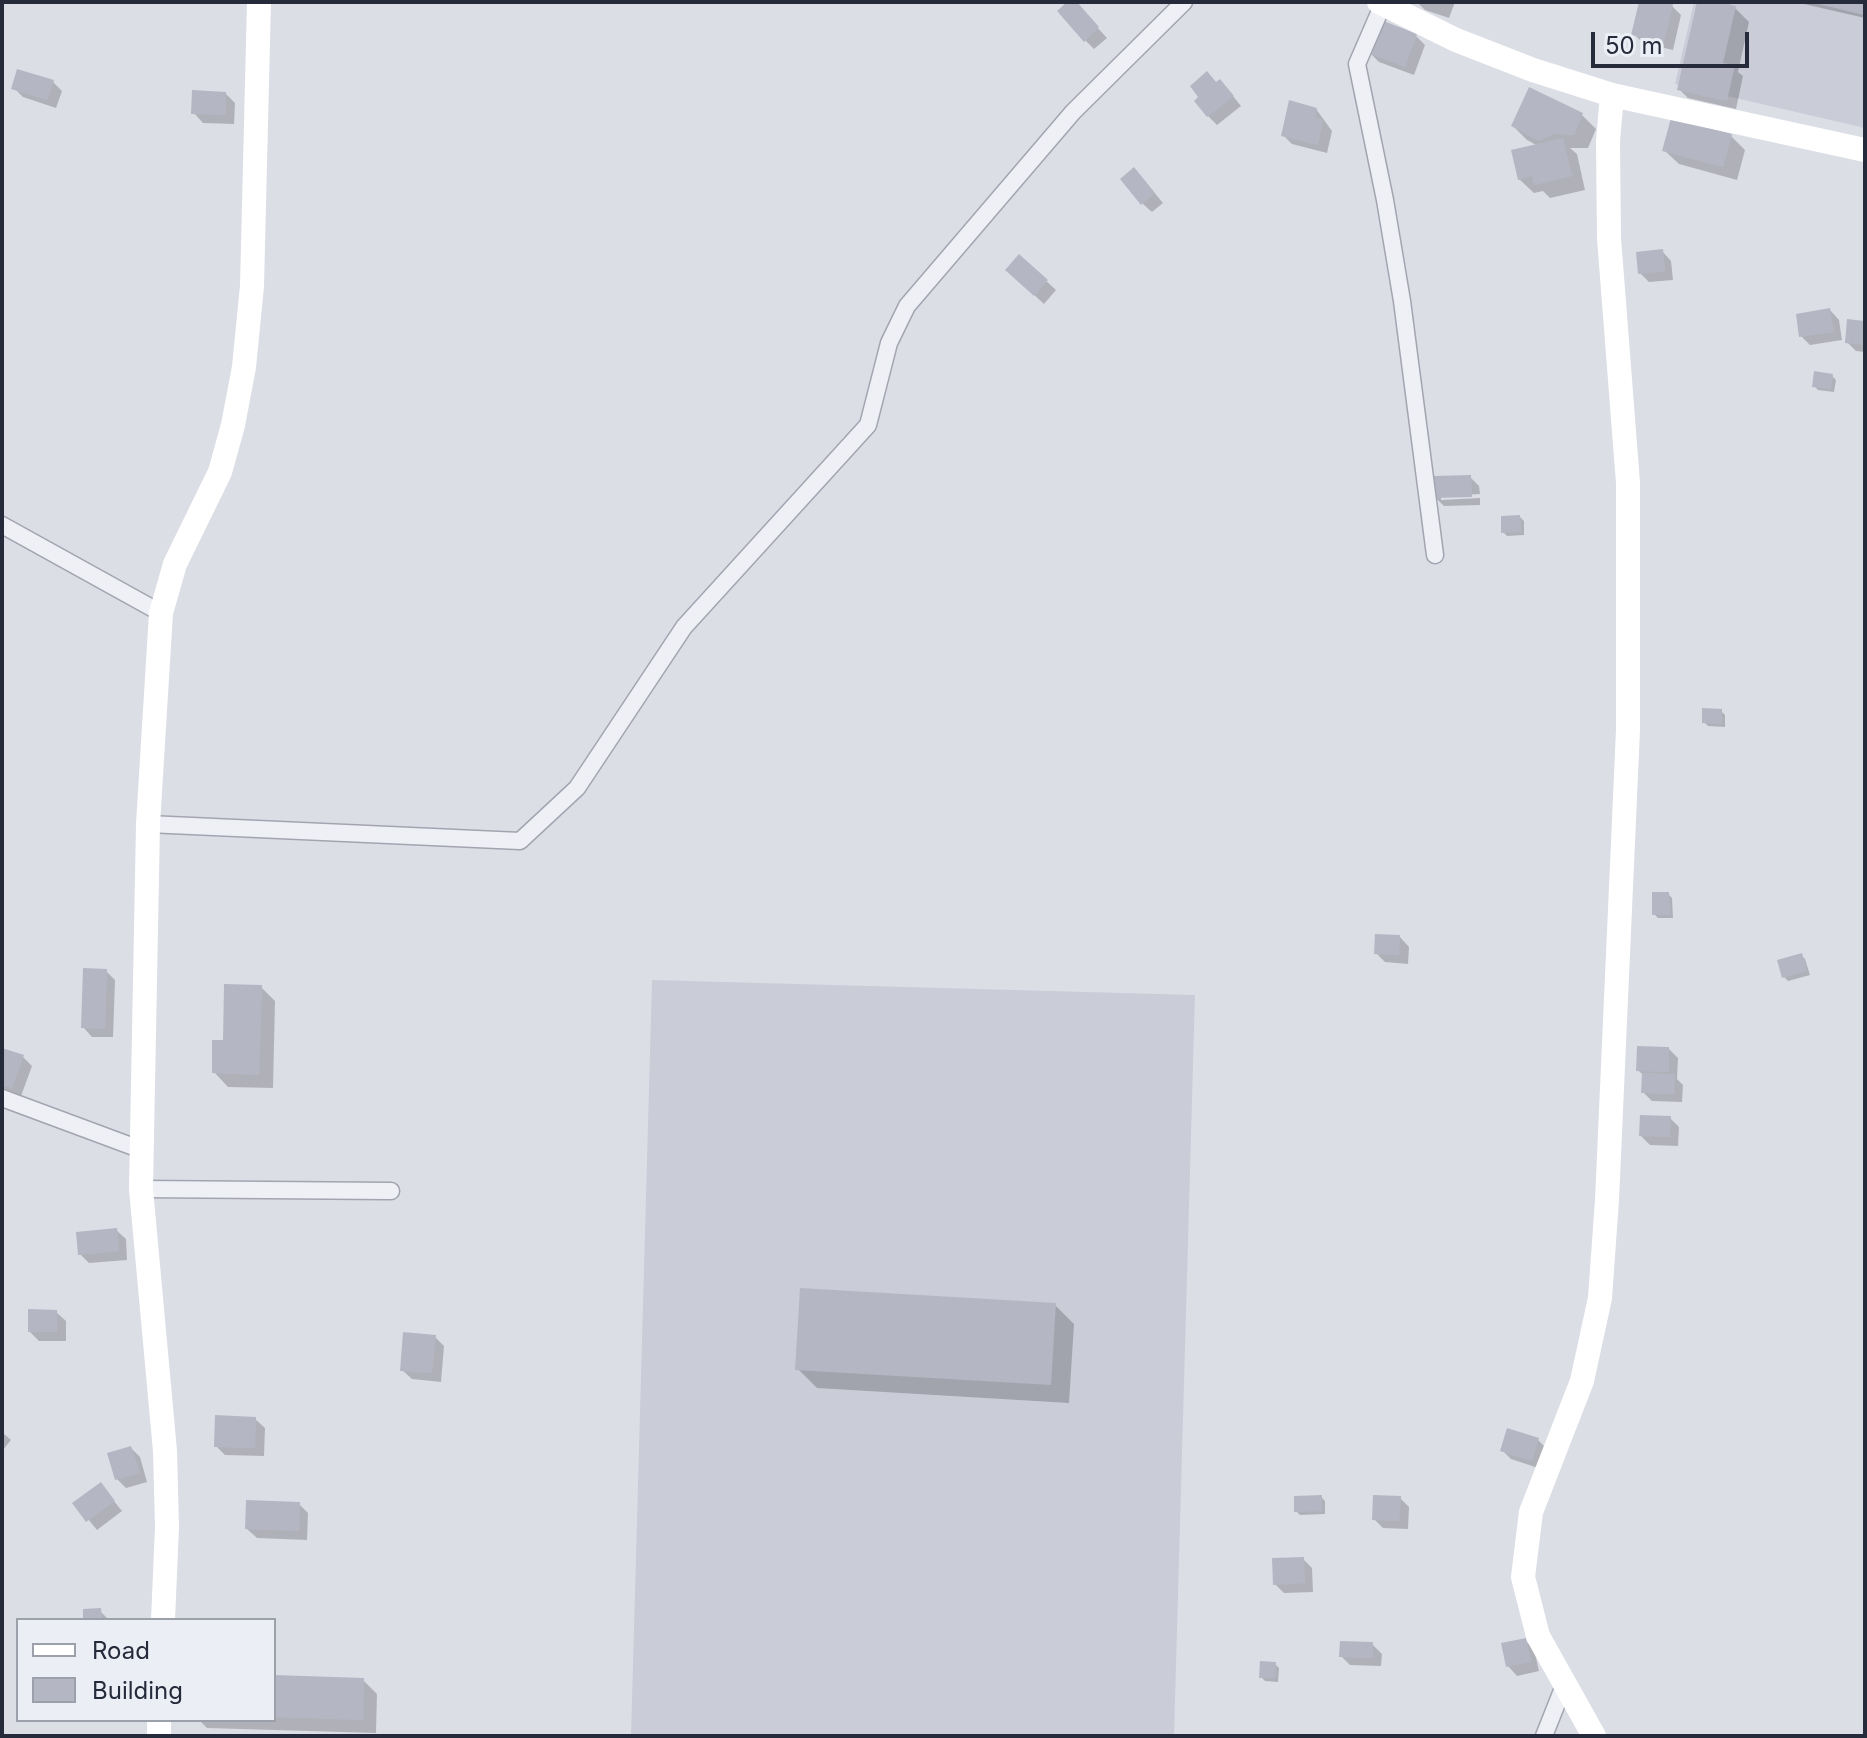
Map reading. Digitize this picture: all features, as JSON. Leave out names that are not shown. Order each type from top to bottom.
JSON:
[{"type":"main road","points":[[163,1618],[167,1527],[165,1451],[141,1189],[148,824],[161,613],[175,564],[220,472],[244,367],[252,286],[259,2]]},
{"type":"main road","points":[[1381,3],[1469,45],[1533,70],[1612,95],[1865,150]]},
{"type":"main road","points":[[1594,1736],[1538,1636],[1523,1577],[1531,1512],[1582,1381],[1600,1298],[1607,1200],[1628,730],[1628,483],[1609,238],[1608,141],[1612,95]]},
{"type":"street","points":[[148,824],[520,841],[577,788],[684,627],[868,425],[889,343],[907,306],[1073,112],[1184,2]]},
{"type":"street","points":[[1381,3],[1357,64],[1402,301],[1435,555]]},
{"type":"street","points":[[2,525],[161,613]]},
{"type":"street","points":[[2,1098],[142,1150]]},
{"type":"street","points":[[141,1189],[391,1191]]},
{"type":"street","points":[[1544,1736],[1565,1683]]},
{"type":"shaded area","points":[[1694,2],[1865,2],[1865,128],[1675,84]]},
{"type":"shaded area","points":[[652,980],[1195,995],[1174,1736],[631,1736]]},
{"type":"building","points":[[1067,2],[1077,2],[1099,27],[1084,42],[1057,11]]},
{"type":"building","points":[[1639,2],[1673,4],[1664,42],[1631,35]]},
{"type":"building","points":[[1697,2],[1736,6],[1723,63],[1735,65],[1727,101],[1677,90]]},
{"type":"building","points":[[1810,2],[1865,2],[1865,11],[1864,15]]},
{"type":"building","points":[[1381,20],[1417,34],[1405,67],[1368,53]]},
{"type":"building","points":[[17,69],[54,80],[47,100],[11,89]]},
{"type":"building","points":[[1207,71],[1216,82],[1220,79],[1234,96],[1207,117],[1194,101],[1198,97],[1190,86]]},
{"type":"building","points":[[1529,87],[1583,113],[1574,135],[1554,134],[1539,141],[1511,126]]},
{"type":"building","points":[[192,90],[226,92],[226,115],[191,114]]},
{"type":"building","points":[[1289,100],[1317,108],[1315,117],[1323,120],[1318,145],[1281,136]]},
{"type":"building","points":[[1671,118],[1732,134],[1723,167],[1662,151]]},
{"type":"building","points":[[1563,138],[1572,176],[1534,185],[1532,176],[1518,180],[1511,150]]},
{"type":"building","points":[[1134,167],[1155,193],[1141,205],[1120,179]]},
{"type":"building","points":[[1663,249],[1665,271],[1638,274],[1636,252]]},
{"type":"building","points":[[1019,254],[1048,280],[1034,296],[1005,270]]},
{"type":"building","points":[[1830,308],[1834,332],[1799,337],[1796,314]]},
{"type":"building","points":[[1847,319],[1865,321],[1865,345],[1845,343]]},
{"type":"building","points":[[1814,371],[1833,374],[1831,389],[1812,387]]},
{"type":"building","points":[[1471,475],[1472,497],[1433,498],[1432,476]]},
{"type":"building","points":[[1520,515],[1521,532],[1501,533],[1501,516]]},
{"type":"building","points":[[1702,708],[1722,709],[1722,724],[1702,723]]},
{"type":"building","points":[[1652,892],[1669,892],[1670,915],[1652,915]]},
{"type":"building","points":[[1375,934],[1400,935],[1399,955],[1374,954]]},
{"type":"building","points":[[1802,953],[1807,971],[1782,978],[1777,960]]},
{"type":"building","points":[[83,968],[107,969],[105,1029],[81,1028]]},
{"type":"building","points":[[224,984],[262,985],[259,1075],[212,1073],[212,1040],[223,1040]]},
{"type":"building","points":[[1637,1046],[1669,1047],[1669,1072],[1636,1071]]},
{"type":"building","points":[[2,1048],[24,1055],[12,1088],[2,1085]]},
{"type":"building","points":[[1642,1073],[1675,1074],[1674,1094],[1641,1093]]},
{"type":"building","points":[[1640,1115],[1671,1116],[1670,1137],[1639,1136]]},
{"type":"building","points":[[117,1228],[119,1251],[78,1255],[76,1232]]},
{"type":"building","points":[[800,1288],[1056,1303],[1051,1385],[795,1370]]},
{"type":"building","points":[[28,1309],[57,1310],[57,1332],[28,1332]]},
{"type":"building","points":[[403,1332],[436,1335],[432,1373],[400,1371]]},
{"type":"building","points":[[215,1415],[256,1417],[255,1448],[214,1447]]},
{"type":"building","points":[[1507,1428],[1539,1438],[1532,1461],[1500,1451]]},
{"type":"building","points":[[131,1446],[140,1473],[115,1480],[107,1453]]},
{"type":"building","points":[[101,1482],[115,1501],[86,1522],[72,1503]]},
{"type":"building","points":[[1322,1495],[1322,1511],[1294,1512],[1294,1496]]},
{"type":"building","points":[[1373,1495],[1401,1496],[1399,1521],[1372,1520]]},
{"type":"building","points":[[246,1500],[300,1502],[299,1531],[245,1529]]},
{"type":"building","points":[[1304,1557],[1305,1583],[1273,1585],[1272,1558]]},
{"type":"building","points":[[101,1608],[102,1618],[83,1618],[83,1609]]},
{"type":"building","points":[[1526,1638],[1531,1662],[1506,1667],[1501,1643]]},
{"type":"building","points":[[1340,1641],[1373,1642],[1373,1658],[1339,1657]]},
{"type":"building","points":[[1260,1661],[1276,1662],[1275,1678],[1259,1678]]},
{"type":"building","points":[[276,1675],[364,1678],[363,1720],[276,1717]]}]
